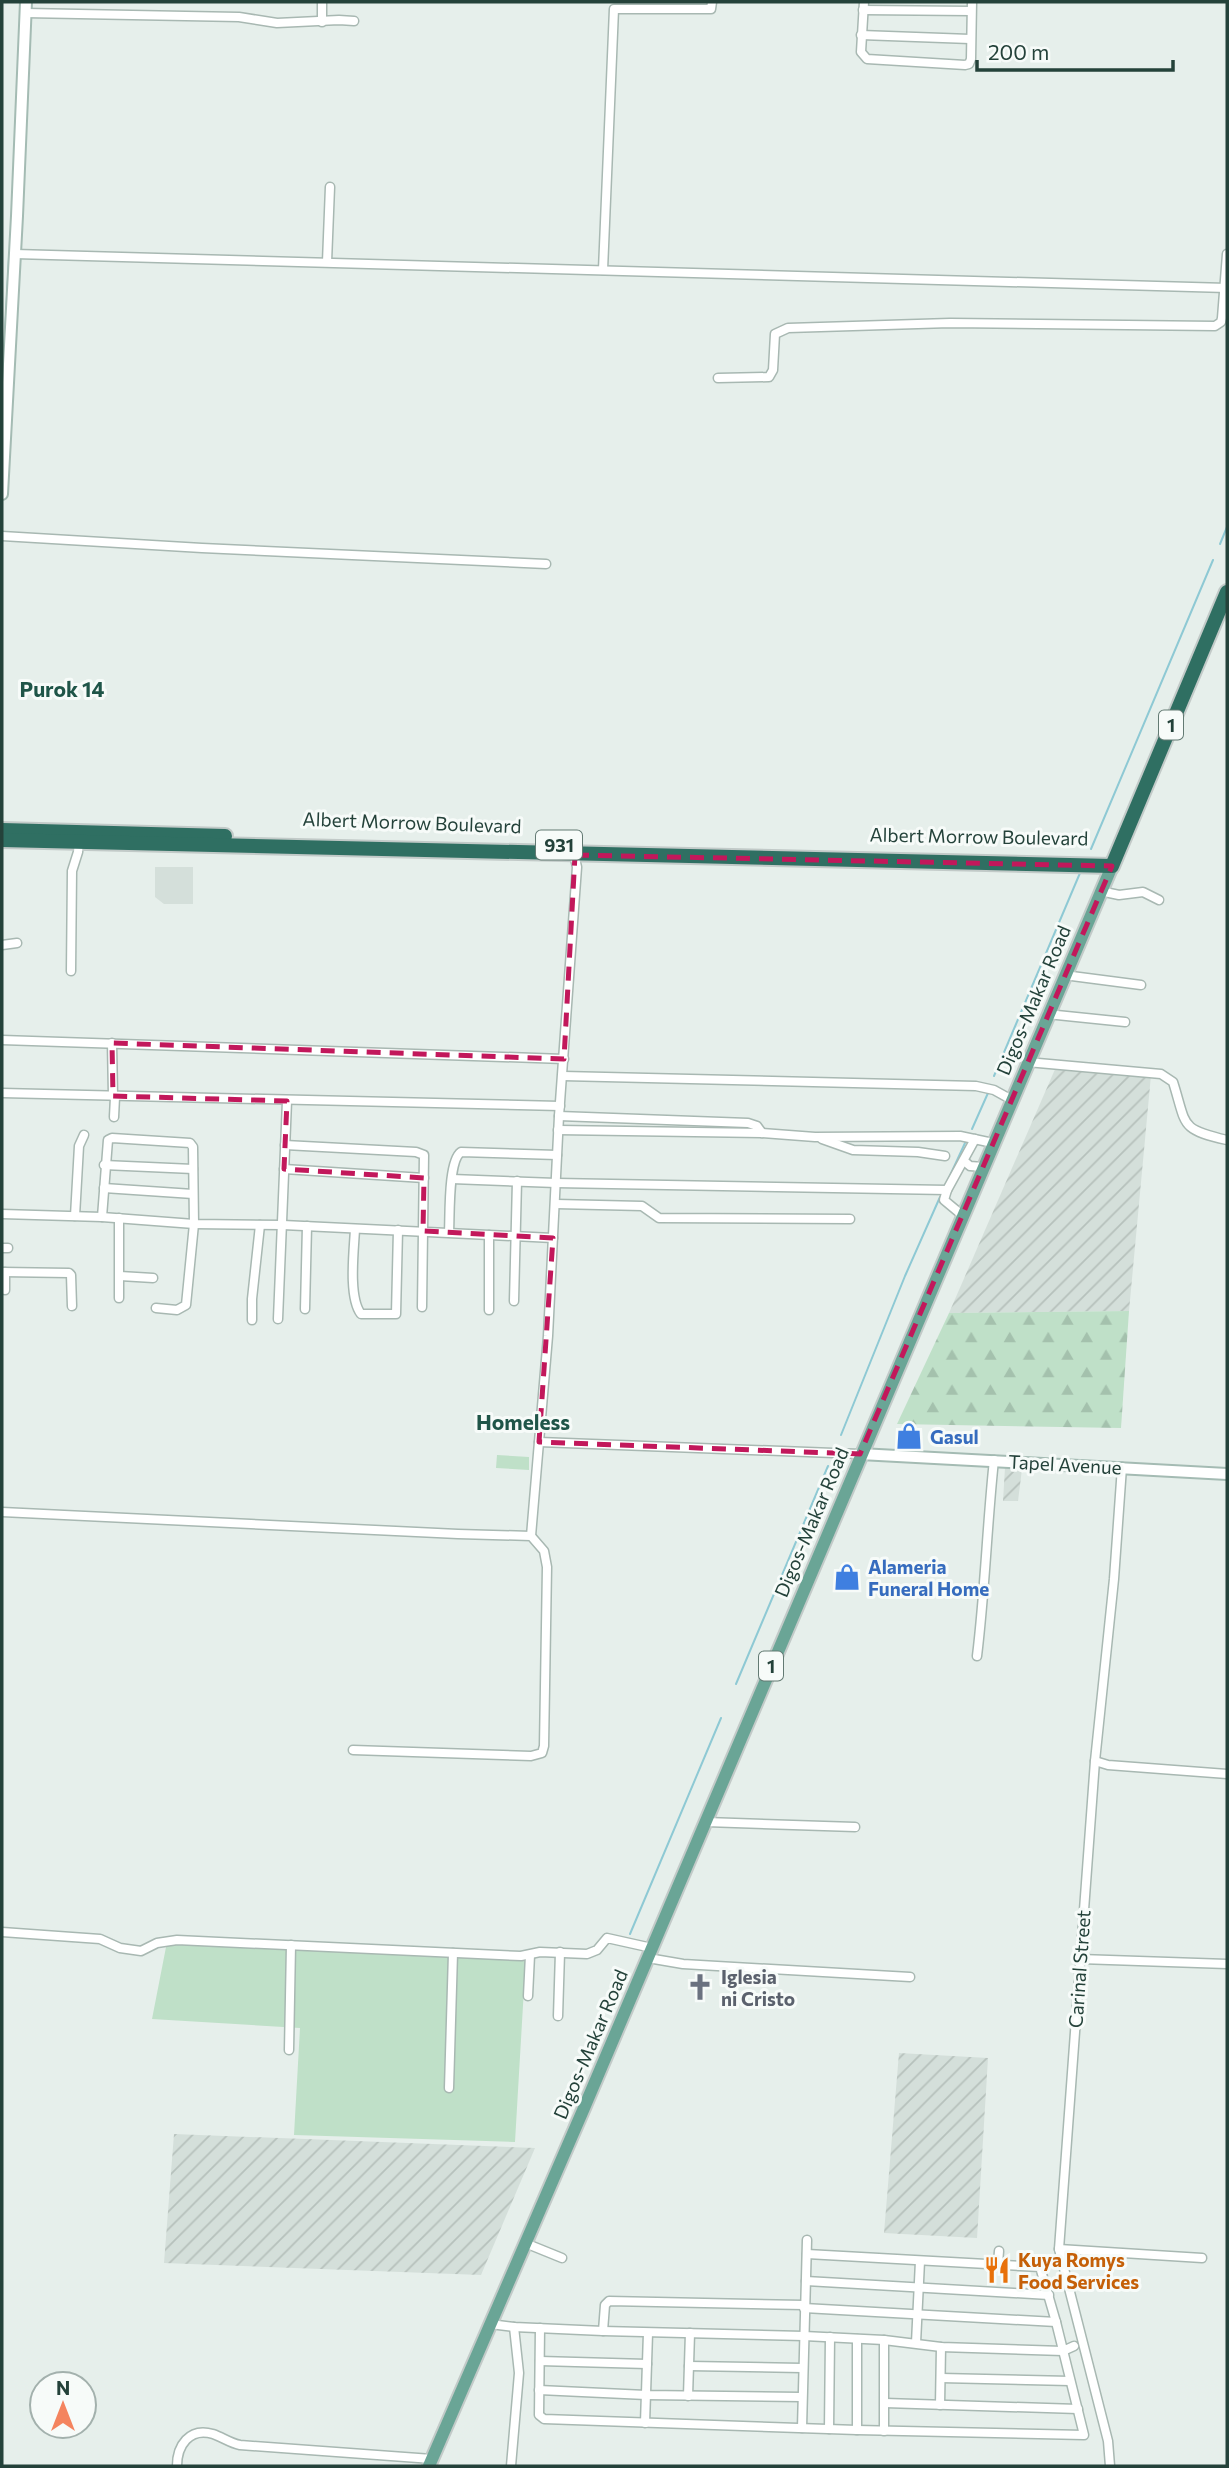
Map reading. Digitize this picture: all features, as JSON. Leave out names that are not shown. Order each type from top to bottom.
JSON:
[{"type":"highway","name":"Digos-Makar Road","points":[[1114,862],[1227,592]]},
{"type":"highway","name":"Albert Morrow Boulevard","points":[[2,830],[574,850]]},
{"type":"highway","name":"Albert Morrow Boulevard","points":[[2,840],[1114,862]]},
{"type":"main road","name":"Digos-Makar Road","points":[[431,2463],[1114,862]]},
{"type":"street","points":[[322,2],[322,22]]},
{"type":"street","points":[[603,270],[614,9],[711,9],[712,2]]},
{"type":"street","points":[[863,6],[972,6],[971,61],[965,65],[871,61],[863,55],[863,6]]},
{"type":"street","points":[[2,494],[26,7],[239,17],[277,23],[355,21]]},
{"type":"street","points":[[861,35],[970,39]]},
{"type":"street","points":[[327,262],[330,187]]},
{"type":"street","points":[[15,254],[1226,288]]},
{"type":"street","points":[[718,378],[769,377],[773,370],[775,334],[788,328],[950,323],[1215,326],[1222,322],[1227,254]]},
{"type":"street","points":[[2,536],[546,564]]},
{"type":"street","points":[[71,971],[72,871],[79,842]]},
{"type":"street","points":[[353,1750],[531,1756],[542,1753],[544,1746],[547,1567],[544,1551],[531,1536],[556,1205],[559,1111],[577,867],[574,850]]},
{"type":"street","points":[[1100,891],[1119,895],[1143,892],[1159,900]]},
{"type":"street","points":[[2,945],[18,943]]},
{"type":"street","points":[[1064,975],[1141,985]]},
{"type":"street","points":[[1047,1014],[1125,1022]]},
{"type":"street","points":[[2,1040],[564,1059]]},
{"type":"street","points":[[113,1042],[114,1117]]},
{"type":"street","points":[[1027,1062],[1161,1074],[1173,1082],[1188,1127],[1205,1135],[1227,1140]]},
{"type":"street","points":[[563,1076],[976,1086],[994,1090],[1012,1100]]},
{"type":"street","points":[[2,1093],[559,1111],[748,1123],[757,1126],[762,1133]]},
{"type":"street","points":[[278,1319],[287,1101]]},
{"type":"street","points":[[558,1130],[762,1133],[816,1137],[960,1136],[993,1143]]},
{"type":"street","points":[[75,1216],[79,1146],[84,1135]]},
{"type":"street","points":[[851,1135],[853,1150]]},
{"type":"street","points":[[816,1137],[853,1150],[918,1152],[945,1156]]},
{"type":"street","points":[[102,1217],[106,1142],[112,1139],[189,1142],[193,1147],[194,1224],[186,1305],[177,1310],[156,1308]]},
{"type":"street","points":[[962,1215],[944,1200],[975,1139]]},
{"type":"street","points":[[285,1144],[422,1153],[425,1157],[422,1307]]},
{"type":"street","points":[[449,1232],[454,1158],[461,1152],[557,1155]]},
{"type":"street","points":[[964,1161],[970,1166],[983,1167]]},
{"type":"street","points":[[104,1165],[193,1169]]},
{"type":"street","points":[[284,1169],[424,1178]]},
{"type":"street","points":[[452,1179],[556,1184],[947,1190]]},
{"type":"street","points":[[513,1301],[517,1181]]},
{"type":"street","points":[[104,1188],[193,1194]]},
{"type":"street","points":[[556,1205],[642,1206],[659,1218],[850,1219]]},
{"type":"street","points":[[2,1214],[553,1238]]},
{"type":"street","points":[[119,1218],[119,1298]]},
{"type":"street","points":[[252,1320],[260,1225]]},
{"type":"street","points":[[304,1309],[307,1226]]},
{"type":"street","points":[[355,1229],[353,1278],[356,1305],[361,1314],[368,1315],[396,1314],[398,1230]]},
{"type":"street","points":[[489,1235],[489,1310]]},
{"type":"street","points":[[5,1290],[4,1272],[69,1273],[72,1306]]},
{"type":"street","points":[[120,1276],[153,1278]]},
{"type":"street","points":[[539,1443],[860,1454]]},
{"type":"street","name":"Tapel Avenue","points":[[860,1454],[1227,1474]]},
{"type":"street","points":[[977,1656],[995,1460]]},
{"type":"street","name":"Carinal Street","points":[[1110,2466],[1108,2441],[1059,2249],[1095,1761],[1114,1579],[1122,1467]]},
{"type":"street","points":[[2,1511],[531,1536]]},
{"type":"street","points":[[1095,1761],[1108,1765],[1227,1774]]},
{"type":"street","points":[[706,1822],[855,1828]]},
{"type":"street","points":[[2,1932],[100,1938],[120,1948],[141,1951],[157,1943],[177,1940],[530,1955],[540,1952],[594,1952],[607,1938],[683,1964],[910,1977]]},
{"type":"street","points":[[289,2050],[291,1945]]},
{"type":"street","points":[[558,2016],[560,1952]]},
{"type":"street","points":[[449,2088],[453,1953]]},
{"type":"street","points":[[528,1996],[530,1955]]},
{"type":"street","points":[[1080,1959],[1227,1964]]},
{"type":"street","points":[[802,2428],[807,2240]]},
{"type":"street","points":[[525,2243],[562,2258]]},
{"type":"street","points":[[1059,2249],[1202,2258]]},
{"type":"street","points":[[998,2264],[999,2251]]},
{"type":"street","points":[[540,2328],[541,2419],[1082,2436],[1084,2432],[1040,2267],[807,2254]]},
{"type":"street","points":[[916,2343],[920,2261]]},
{"type":"street","points":[[806,2281],[1049,2295]]},
{"type":"street","points":[[603,2331],[605,2305],[609,2301],[804,2306],[1056,2322]]},
{"type":"street","points":[[490,2324],[648,2333],[830,2337],[941,2347],[1063,2351],[1074,2346]]},
{"type":"street","points":[[511,2466],[519,2373],[514,2327]]},
{"type":"street","points":[[645,2423],[648,2333]]},
{"type":"street","points":[[688,2396],[690,2333]]},
{"type":"street","points":[[829,2429],[830,2337]]},
{"type":"street","points":[[857,2339],[857,2430]]},
{"type":"street","points":[[884,2340],[884,2431]]},
{"type":"street","points":[[940,2405],[941,2347]]},
{"type":"street","points":[[540,2361],[647,2364]]},
{"type":"street","points":[[689,2365],[802,2368]]},
{"type":"street","points":[[941,2378],[1070,2381]]},
{"type":"street","points":[[539,2390],[801,2398]]},
{"type":"street","points":[[885,2403],[1078,2409]]},
{"type":"street","points":[[177,2466],[180,2445],[202,2434],[212,2434],[240,2445],[431,2463]]},
{"type":"highlighted area","points":[[575,855],[1112,866],[860,1454],[539,1442],[553,1238],[423,1231],[424,1178],[284,1169],[287,1101],[113,1096],[112,1043],[564,1059]]},
{"type":"shaded area","points":[[155,867],[193,867],[193,904],[164,904],[155,897]]},
{"type":"shaded area","points":[[1056,1067],[1151,1075],[1129,1311],[949,1313]]},
{"type":"shaded area","points":[[1005,1468],[1022,1469],[1018,1501],[1003,1501]]},
{"type":"shaded area","points":[[899,2053],[988,2058],[977,2238],[884,2233]]},
{"type":"shaded area","points":[[174,2134],[535,2148],[481,2275],[164,2263]]},
{"type":"green space","points":[[1129,1311],[1121,1428],[897,1424],[949,1313]]},
{"type":"green space","points":[[497,1455],[529,1457],[529,1470],[496,1468]]},
{"type":"green space","points":[[167,1942],[526,1954],[515,2142],[294,2135],[300,2028],[152,2019]]},
{"type":"waterway","points":[[2,392],[9,258]]},
{"type":"waterway","points":[[1220,544],[1227,527]]},
{"type":"waterway","points":[[1091,849],[1213,560]]},
{"type":"waterway","points":[[994,1076],[1080,873]]},
{"type":"waterway","points":[[972,1129],[988,1093]]},
{"type":"waterway","points":[[948,1180],[965,1143]]},
{"type":"waterway","points":[[841,1435],[940,1197]]},
{"type":"waterway","points":[[736,1684],[828,1466]]},
{"type":"waterway","points":[[630,1934],[721,1718]]},
{"type":"place","name":"Gasul","points":[[909,1436]]},
{"type":"place","name":"Alameria Funeral Home","points":[[847,1577]]},
{"type":"place","name":"Iglesia ni Cristo","points":[[700,1987]]},
{"type":"place","name":"Kuya Romys Food Services","points":[[997,2270]]},
{"type":"district","name":"Purok 14","points":[[62,688]]},
{"type":"district","name":"Homeless","points":[[523,1421]]}]
